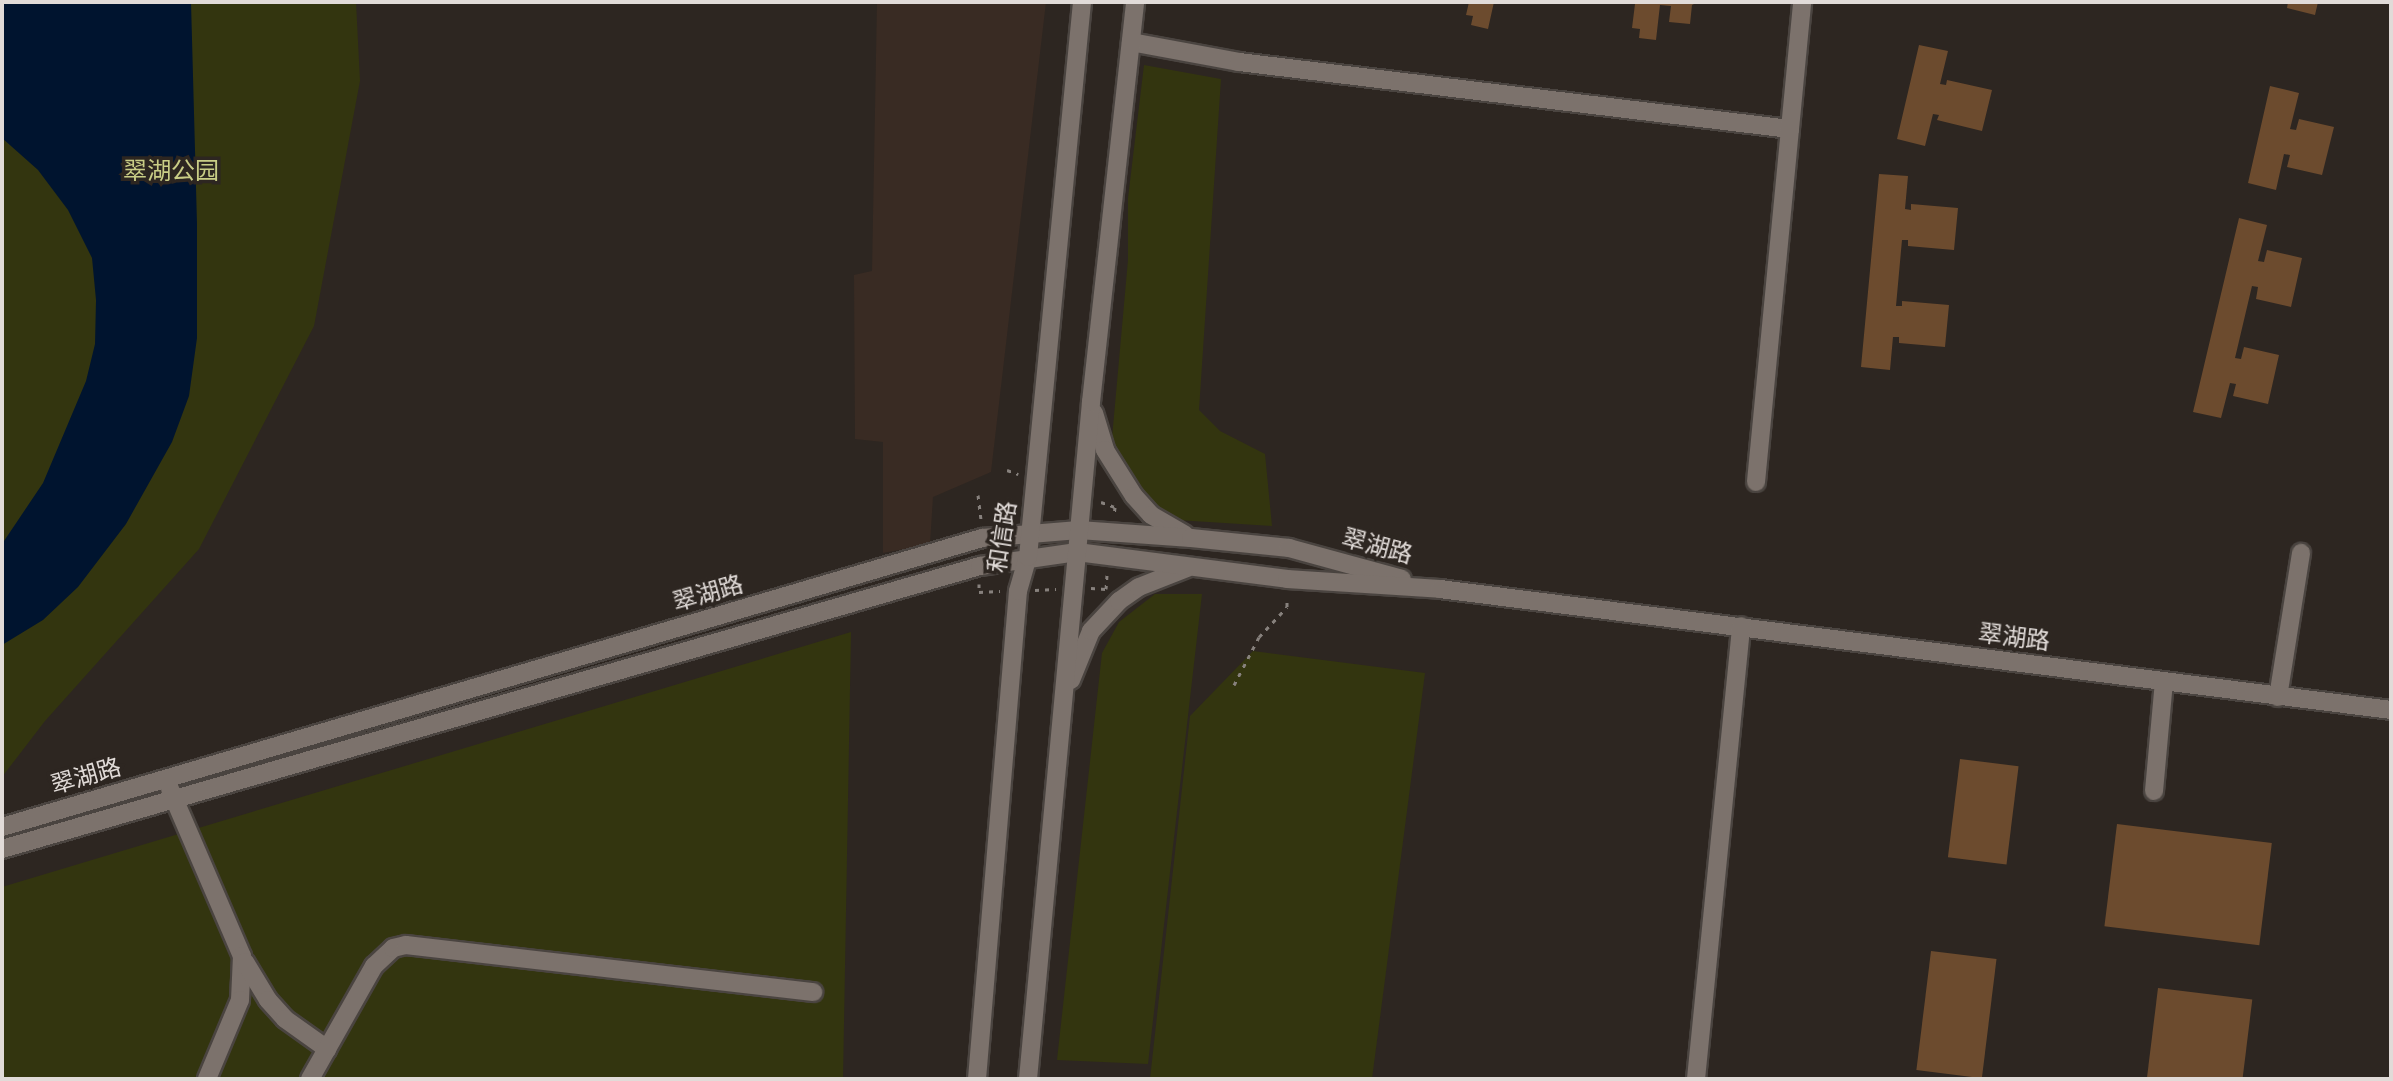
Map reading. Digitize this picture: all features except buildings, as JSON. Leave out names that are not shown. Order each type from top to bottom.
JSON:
[{"type":"street","name":"和信路","points":[[977,1079],[1018,591],[1028,557],[1082,2]]},
{"type":"street","points":[[1028,1079],[1091,402],[1135,2]]},
{"type":"street","points":[[1756,482],[1802,2]]},
{"type":"street","points":[[1131,42],[1239,62],[1790,129]]},
{"type":"street","points":[[1091,402],[1105,450],[1134,496],[1151,515],[1191,538]]},
{"type":"street","name":"翠湖路","points":[[2,827],[982,538],[1079,530],[1289,548],[1440,589]]},
{"type":"street","name":"翠湖路","points":[[2,849],[980,566],[1077,552],[1287,579],[1440,589],[2391,710]]},
{"type":"street","points":[[2278,697],[2301,553]]},
{"type":"street","points":[[1063,698],[1091,631],[1109,611],[1139,587],[1190,566]]},
{"type":"street","points":[[1696,1079],[1741,626]]},
{"type":"street","points":[[2154,791],[2164,682]]},
{"type":"street","points":[[166,779],[242,956],[268,1000],[305,1036],[327,1049]]},
{"type":"street","points":[[310,1079],[382,955],[406,945],[813,992]]},
{"type":"street","points":[[207,1079],[240,1000],[242,956]]},
{"type":"path","points":[[1234,685],[1259,637],[1287,607],[1287,579]]},
{"type":"shaded area","points":[[877,2],[1046,2],[991,472],[933,497],[930,544],[883,553],[883,442],[855,439],[854,275],[872,271]]},
{"type":"green space","name":"翠湖公园","points":[[2,2],[356,2],[360,81],[314,326],[199,549],[45,721],[2,777]]},
{"type":"green space","points":[[1144,65],[1221,79],[1199,410],[1220,431],[1265,454],[1272,526],[1177,520],[1149,504],[1120,464],[1112,438],[1128,260],[1128,198]]},
{"type":"green space","points":[[1155,594],[1202,594],[1148,1064],[1057,1060],[1102,653],[1119,622]]},
{"type":"green space","points":[[851,632],[843,1079],[2,1079],[2,887]]},
{"type":"green space","points":[[1253,651],[1425,673],[1372,1079],[1150,1079],[1190,716]]},
{"type":"water","points":[[2,2],[191,2],[197,338],[189,396],[172,442],[126,524],[78,587],[43,620],[2,645],[2,544],[43,483],[86,381],[95,344],[96,300],[92,258],[68,210],[38,170],[2,138]]}]
